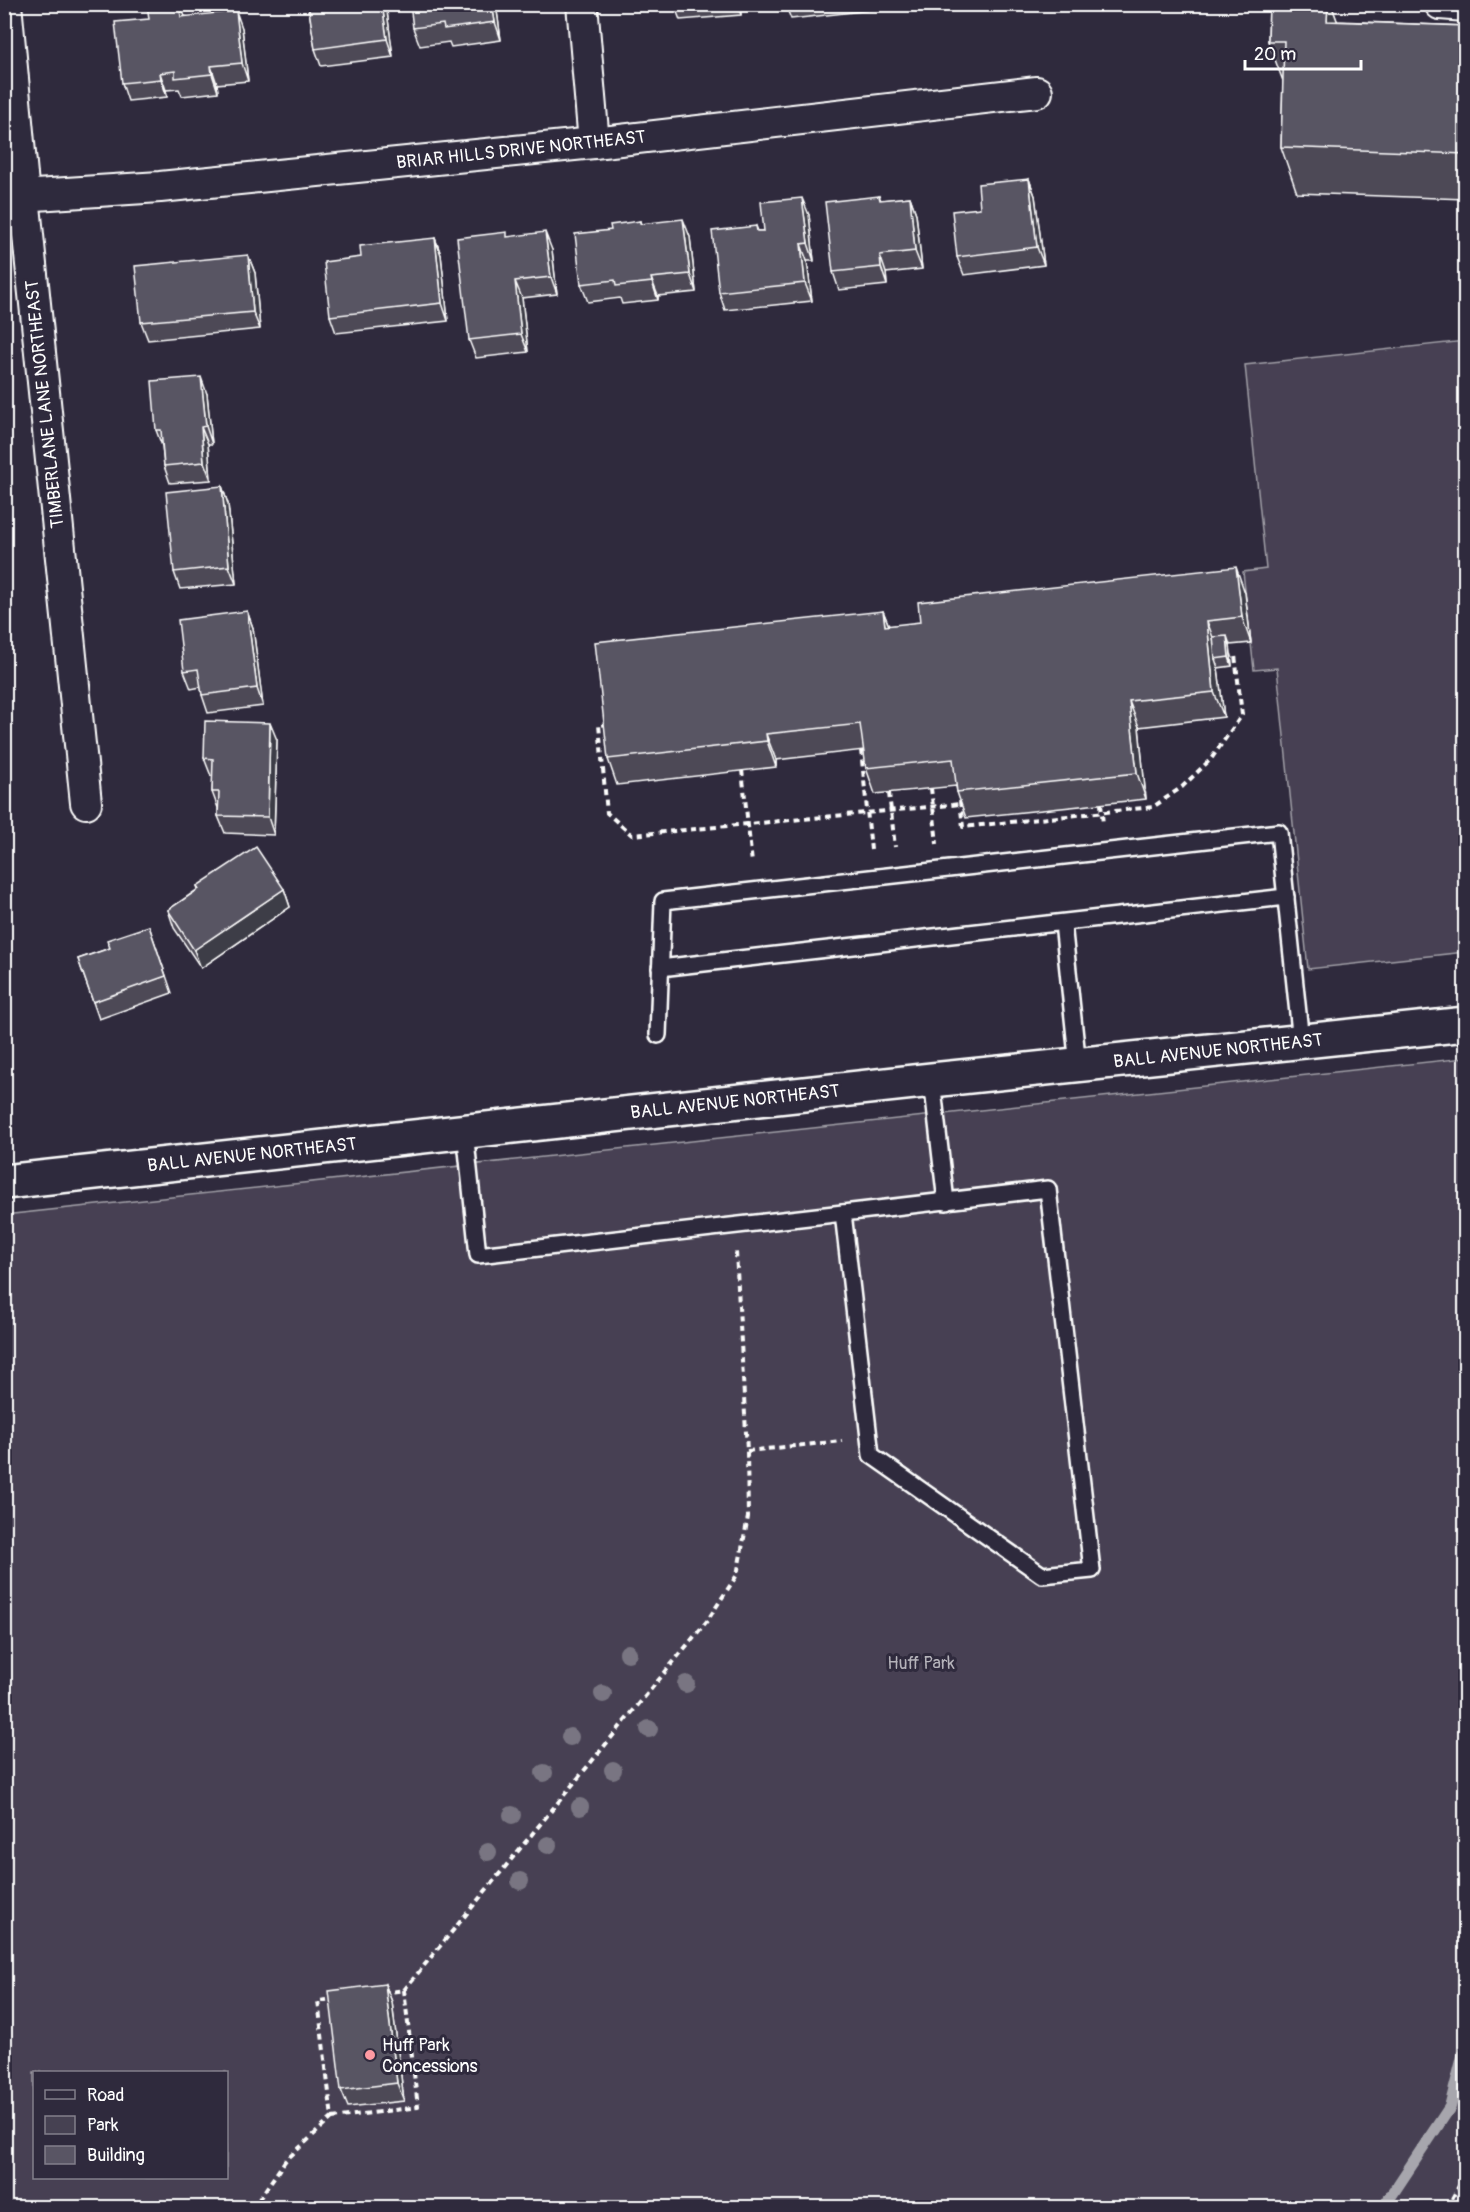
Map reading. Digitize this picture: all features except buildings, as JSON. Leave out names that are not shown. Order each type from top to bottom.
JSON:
[{"type":"street","name":"TIMBERLANE LANE NORTHEAST","points":[[6,4],[14,196],[86,803]]},
{"type":"street","points":[[582,4],[594,143]]},
{"type":"street","points":[[1440,4],[1466,6]]},
{"type":"street","name":"BRIAR HILLS DRIVE NORTHEAST","points":[[14,196],[160,188],[594,143],[1037,92]]},
{"type":"street","name":"BALL AVENUE NORTHEAST","points":[[4,1182],[1466,1024]]},
{"type":"lane","points":[[658,1035],[663,901],[1279,832],[1301,1042]]},
{"type":"lane","points":[[660,968],[1286,897]]},
{"type":"lane","points":[[1063,923],[1078,1066]]},
{"type":"lane","points":[[932,1080],[946,1202]]},
{"type":"lane","points":[[465,1131],[478,1255],[1048,1189],[1092,1570],[1042,1575],[871,1455],[843,1214]]},
{"type":"path","points":[[964,799],[960,800],[963,827],[1153,807],[1182,787],[1211,759],[1242,715],[1235,655],[1231,656]]},
{"type":"path","points":[[611,724],[599,725],[607,813],[632,836],[961,804]]},
{"type":"path","points":[[861,750],[874,877]]},
{"type":"path","points":[[742,770],[754,891]]},
{"type":"path","points":[[931,788],[939,870]]},
{"type":"path","points":[[889,793],[898,875]]},
{"type":"path","points":[[382,1993],[404,1990],[699,1630],[737,1575],[748,1517],[747,1451],[734,1226]]},
{"type":"path","points":[[747,1451],[848,1440],[871,1455]]},
{"type":"path","points":[[253,2208],[285,2161],[332,2118],[418,2107],[404,1990]]},
{"type":"path","points":[[332,2118],[318,2001],[339,1998]]},
{"type":"path","points":[[1447,2208],[1466,2173]]},
{"type":"green space","points":[[1465,341],[1465,952],[1308,969],[1277,668],[1254,670],[1243,572],[1266,569],[1245,365]]},
{"type":"green space","name":"Huff Park","points":[[1465,1058],[1465,2207],[5,2207],[4,1215]]},
{"type":"waterway","points":[[1383,2208],[1450,2107],[1466,2045]]},
{"type":"place","name":"Huff Park Concessions","points":[[370,2055]]}]
